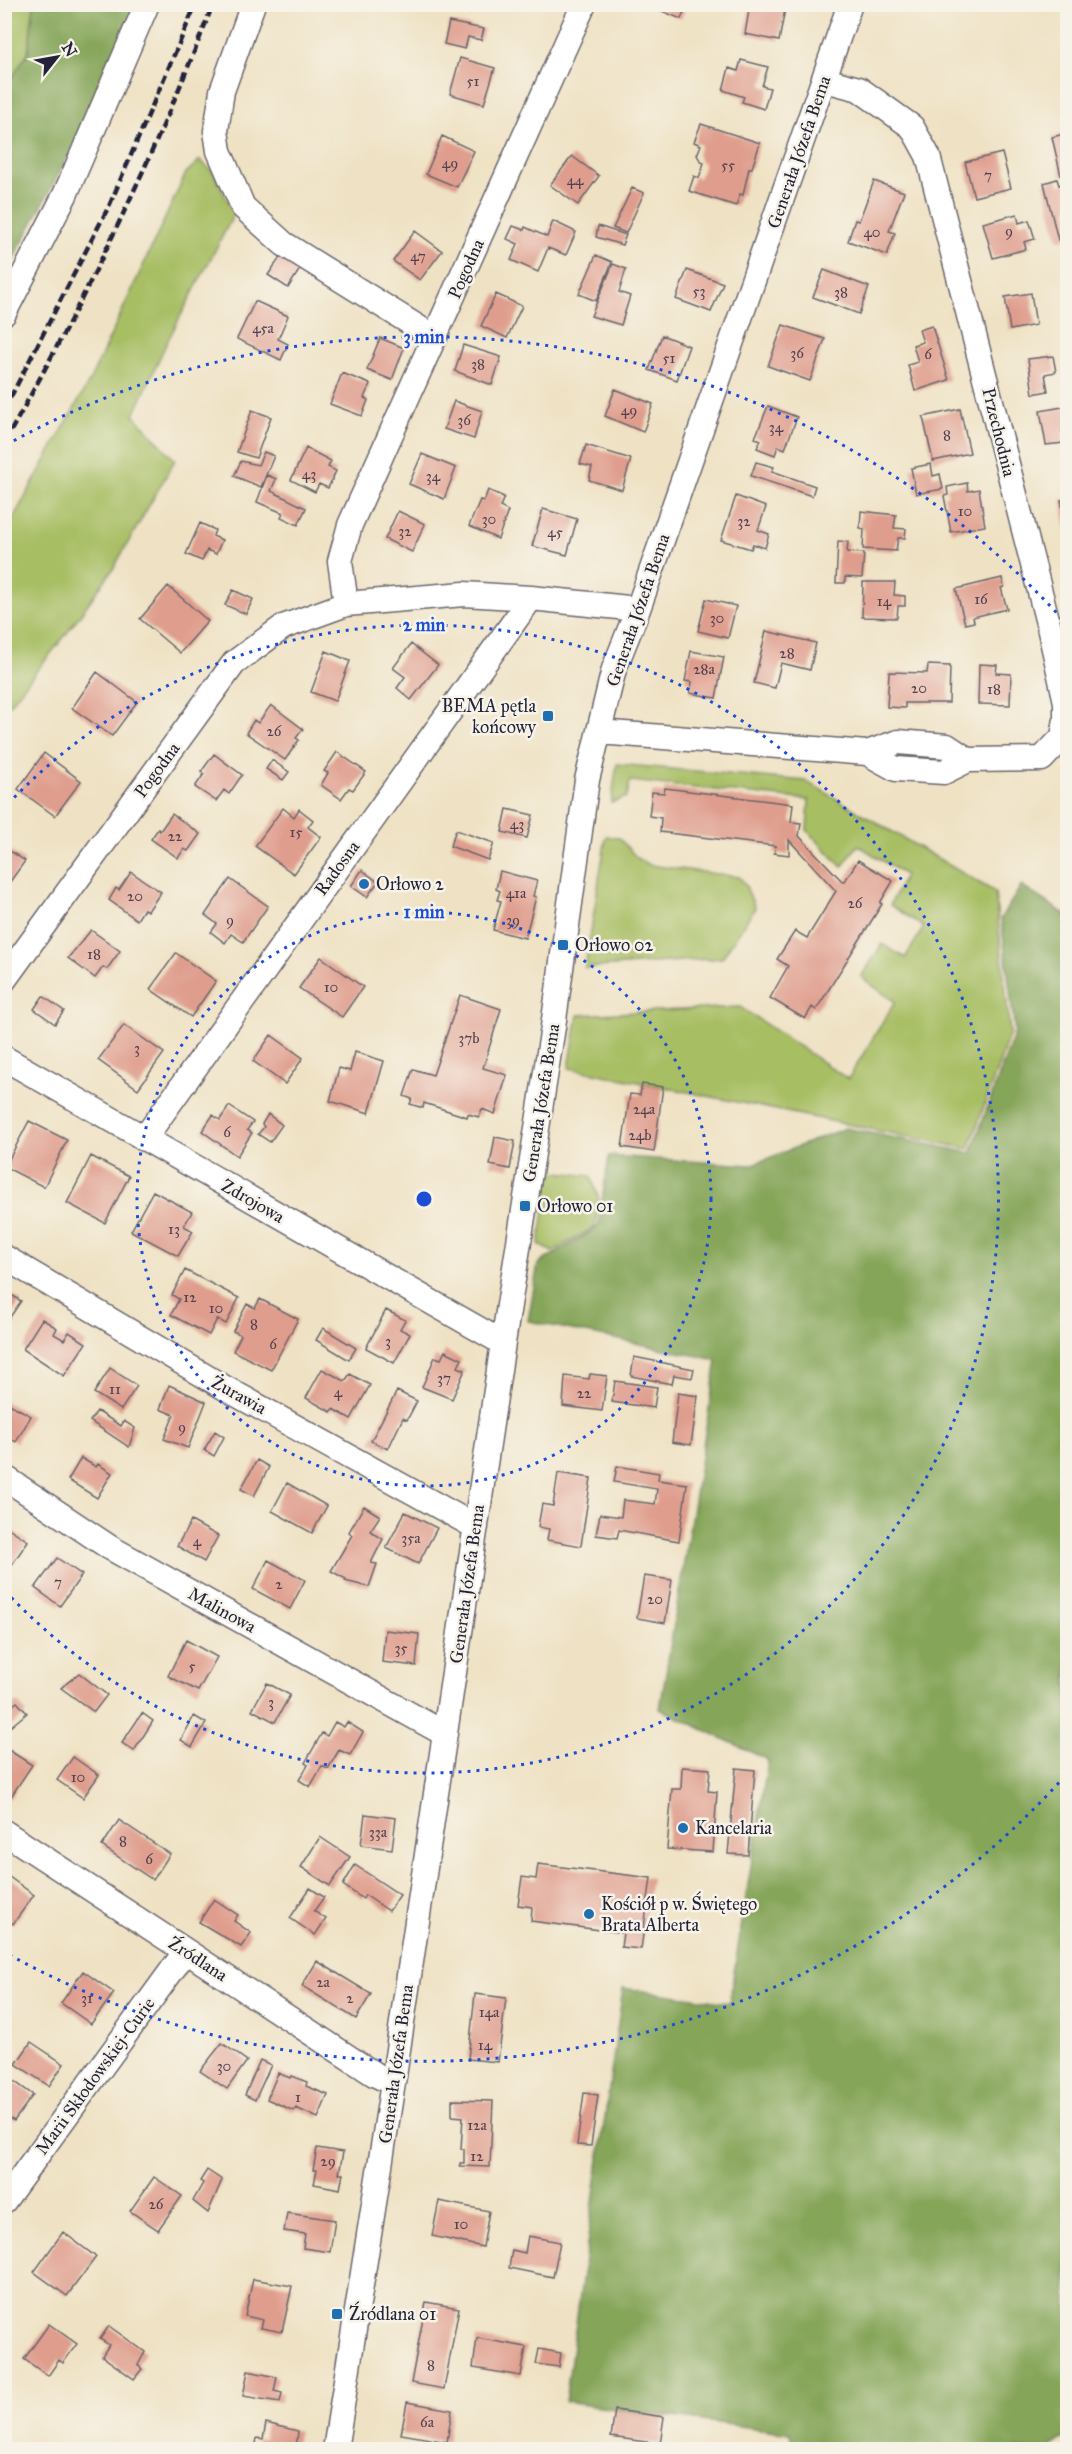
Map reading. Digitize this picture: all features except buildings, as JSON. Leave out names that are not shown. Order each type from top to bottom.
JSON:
[{"type":"street","points":[[4,313],[65,195],[147,4]]},
{"type":"street","points":[[253,4],[222,91],[216,131],[219,151],[243,207],[284,244],[435,338]]},
{"type":"street","name":"Pogodna","points":[[346,604],[340,561],[350,525],[584,4]]},
{"type":"street","name":"Generała Józefa Bema","points":[[335,2450],[393,2083],[502,1343],[553,1027],[587,780],[614,669],[638,609],[850,4]]},
{"type":"street","name":"Przechodnia","points":[[599,732],[867,753],[898,742],[947,746],[968,760],[1034,761],[1042,759],[1063,737],[1066,702],[1050,631],[928,156],[912,127],[859,89],[825,80]]},
{"type":"street","name":"Pogodna","points":[[4,980],[234,663],[283,627],[346,604],[464,594],[638,609]]},
{"type":"street","name":"Radosna","points":[[144,1139],[531,598]]},
{"type":"street","name":"Zdrojowa","points":[[4,1058],[502,1343]]},
{"type":"street","name":"Żurawia","points":[[4,1257],[225,1388],[476,1527]]},
{"type":"street","name":"Malinowa","points":[[4,1477],[109,1547],[445,1734]]},
{"type":"street","name":"Źródlana","points":[[4,1832],[374,2074],[393,2083]]},
{"type":"street","name":"Marii Skłodowskiej-Curie","points":[[4,2201],[186,1952]]},
{"type":"green space","points":[[5,5],[34,5],[28,53],[5,89]]},
{"type":"green space","points":[[34,5],[140,5],[82,130],[5,275],[5,89],[28,53]]},
{"type":"green space","points":[[200,160],[213,172],[234,214],[166,344],[134,415],[175,460],[113,569],[64,637],[5,710],[5,533],[91,378],[186,173]]},
{"type":"green space","points":[[617,764],[806,781],[995,892],[1010,1033],[969,1149],[569,1068],[578,1015],[740,1007],[848,1079],[895,1002],[861,977],[882,944],[905,958],[924,927],[890,905],[905,875],[858,845],[842,867],[807,830],[809,800],[630,781],[627,797],[611,803]]},
{"type":"green space","points":[[606,836],[619,838],[638,859],[650,865],[739,877],[745,884],[755,908],[722,958],[585,968]]},
{"type":"green space","points":[[1021,886],[1068,916],[1067,2436],[1047,2449],[793,2449],[790,2433],[565,2402],[623,1988],[729,2003],[768,1760],[660,1709],[717,1360],[528,1321],[538,1264],[598,1227],[609,1156],[751,1165],[845,1128],[971,1153],[1015,1032],[1001,918]]},
{"type":"green space","points":[[550,1171],[591,1176],[599,1199],[595,1227],[552,1252],[539,1244]]},
{"type":"railway","points":[[4,410],[110,204],[196,4]]},
{"type":"railway","points":[[4,443],[34,390],[117,227],[167,116],[213,4]]},
{"type":"place","name":"BEMA pętla końcowy","points":[[548,716]]},
{"type":"place","name":"Orłowo 2","points":[[364,884]]},
{"type":"place","name":"Orłowo 02","points":[[563,945]]},
{"type":"place","name":"Orłowo 01","points":[[525,1206]]},
{"type":"place","name":"Kancelaria","points":[[683,1828]]},
{"type":"place","name":"Kościół p w. Świętego Brata Alberta","points":[[589,1914]]},
{"type":"place","name":"Źródlana 01","points":[[337,2314]]}]
